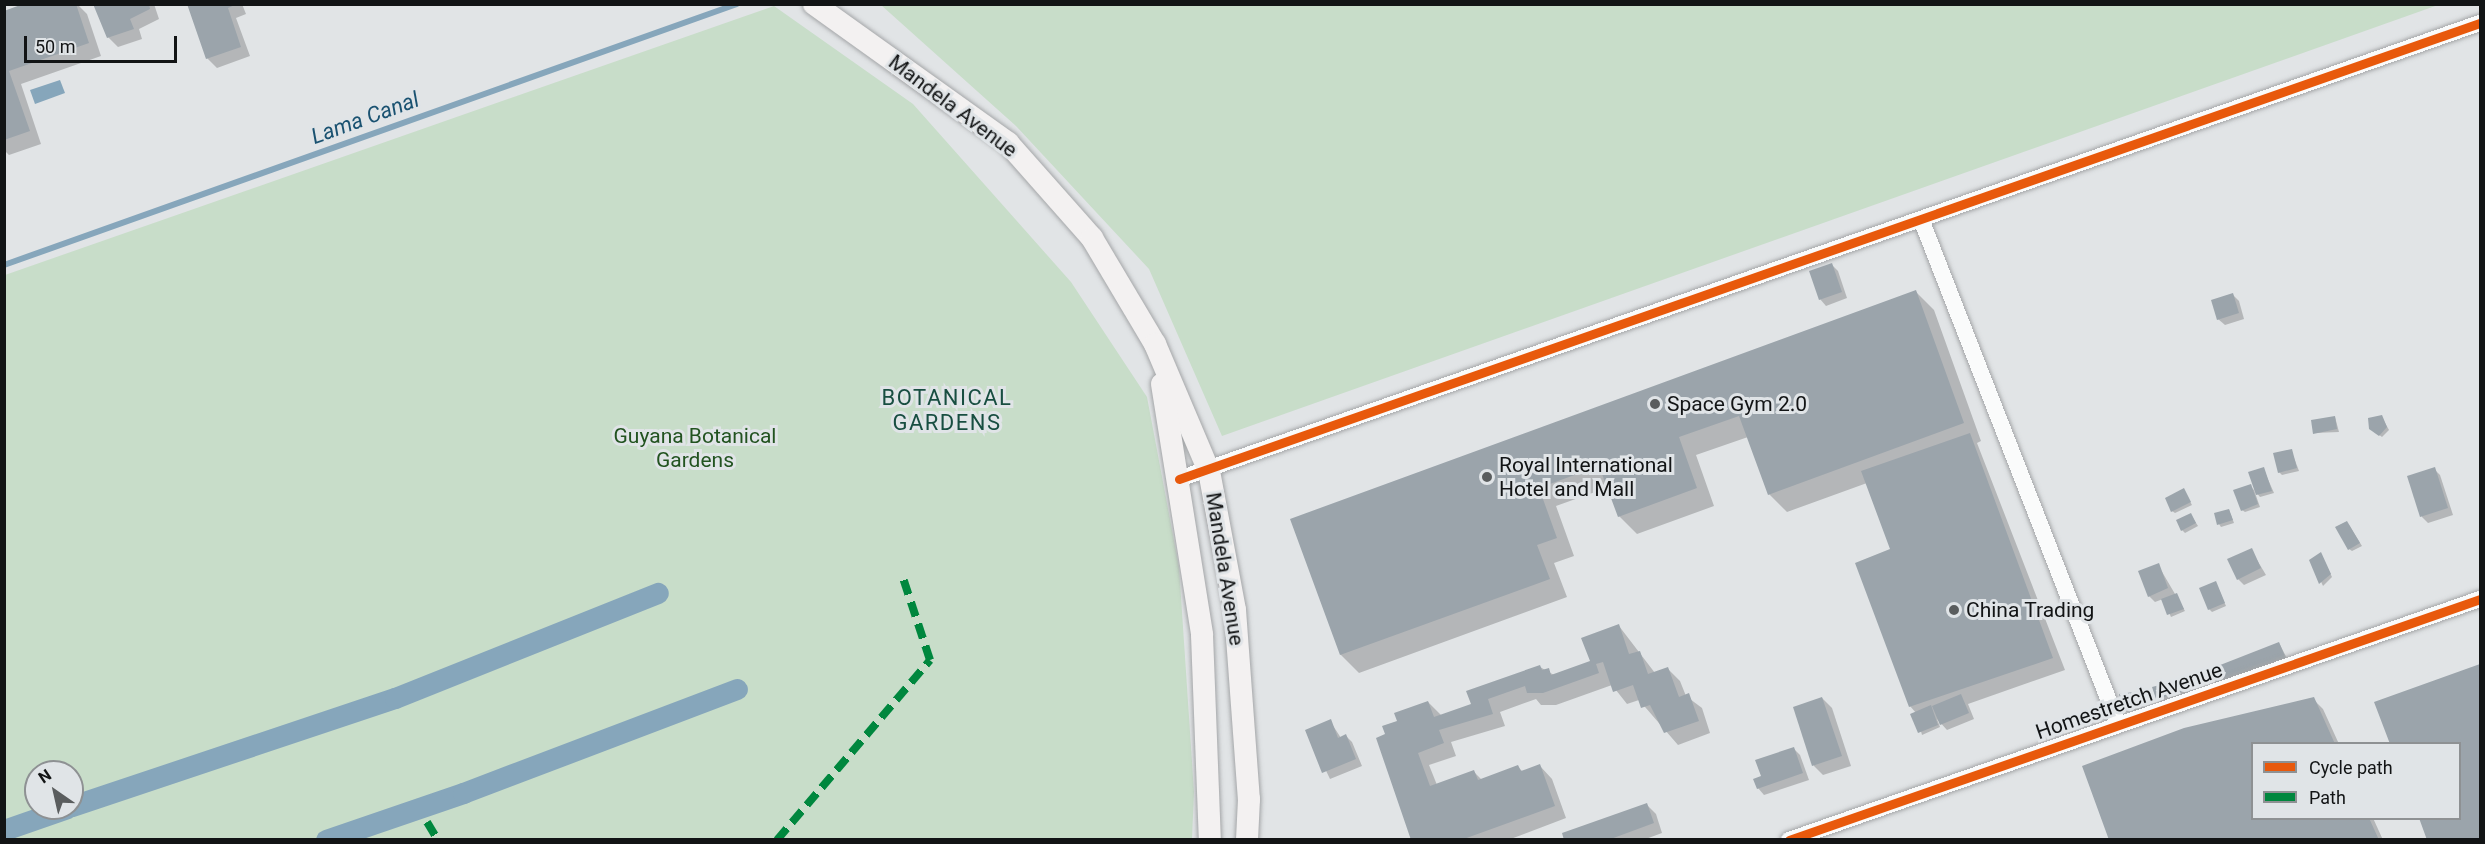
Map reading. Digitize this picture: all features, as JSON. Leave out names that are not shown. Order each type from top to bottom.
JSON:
[{"type":"main road","name":"Mandela Avenue","points":[[818,8],[1008,143],[1092,238],[1155,344],[1209,471],[1235,610],[1249,799],[1247,840]]},
{"type":"main road","name":"Mandela Avenue","points":[[1155,344],[1179,479],[1202,635],[1210,840]]},
{"type":"street","points":[[1179,479],[1209,471],[2481,23]]},
{"type":"street","points":[[1921,219],[2118,724]]},
{"type":"street","name":"Homestretch Avenue","points":[[1789,840],[2481,599]]},
{"type":"green space","points":[[881,5],[2438,5],[1222,436],[1149,269],[1016,126]]},
{"type":"green space","name":"Guyana Botanical Gardens","points":[[774,6],[913,104],[1071,282],[1147,397],[1179,567],[1194,792],[1192,839],[5,839],[5,275]]},
{"type":"water","points":[[60,80],[65,93],[35,104],[30,90]]},
{"type":"building","points":[[23,4],[76,4],[89,43],[9,71],[30,131],[4,140],[4,11]]},
{"type":"building","points":[[93,4],[149,4],[150,9],[130,19],[134,29],[107,38]]},
{"type":"building","points":[[187,4],[237,4],[228,8],[241,47],[206,59]]},
{"type":"building","points":[[1832,263],[1842,292],[1819,300],[1809,271]]},
{"type":"building","name":"Royal International Hotel and Mall","points":[[1916,290],[1964,423],[1768,495],[1739,416],[1679,437],[1697,488],[1618,517],[1599,466],[1539,488],[1557,538],[1537,545],[1550,579],[1340,655],[1290,519]]},
{"type":"building","points":[[2233,293],[2239,313],[2217,320],[2211,300]]},
{"type":"building","points":[[2382,415],[2387,427],[2379,436],[2369,429],[2368,418]]},
{"type":"building","points":[[2335,416],[2337,429],[2313,434],[2311,420]]},
{"type":"building","name":"China Trading","points":[[1970,433],[2053,658],[1909,707],[1855,563],[1890,549],[1861,471]]},
{"type":"building","points":[[2292,449],[2297,468],[2278,473],[2273,453]]},
{"type":"building","points":[[2264,467],[2272,491],[2256,495],[2248,472]]},
{"type":"building","points":[[2435,467],[2448,508],[2420,517],[2407,476]]},
{"type":"building","points":[[2251,484],[2258,504],[2241,511],[2233,490]]},
{"type":"building","points":[[2184,488],[2191,502],[2171,512],[2165,498]]},
{"type":"building","points":[[2229,509],[2233,520],[2217,525],[2214,513]]},
{"type":"building","points":[[2191,513],[2196,523],[2181,531],[2176,520]]},
{"type":"building","points":[[2347,521],[2360,543],[2348,550],[2335,527]]},
{"type":"building","points":[[2252,548],[2261,568],[2237,580],[2227,559]]},
{"type":"building","points":[[2321,552],[2331,574],[2319,584],[2309,560]]},
{"type":"building","points":[[2159,563],[2168,588],[2148,597],[2138,571]]},
{"type":"building","points":[[2216,581],[2225,603],[2208,610],[2199,588]]},
{"type":"building","points":[[2177,593],[2184,609],[2167,615],[2161,599]]},
{"type":"building","points":[[1619,624],[1629,654],[1640,651],[1648,674],[1668,667],[1679,697],[1689,693],[1699,721],[1664,733],[1650,705],[1641,708],[1633,685],[1613,692],[1603,662],[1596,664],[1599,673],[1543,693],[1527,693],[1525,686],[1488,699],[1493,714],[1439,730],[1444,743],[1418,753],[1430,786],[1474,770],[1478,780],[1518,765],[1521,771],[1540,764],[1555,806],[1461,840],[1411,840],[1376,738],[1385,734],[1382,726],[1397,721],[1394,713],[1428,701],[1434,717],[1471,704],[1466,691],[1540,665],[1542,670],[1549,668],[1551,675],[1590,661],[1581,638]]},
{"type":"building","points":[[2279,642],[2287,661],[2217,688],[2210,669]]},
{"type":"building","points":[[2480,664],[2480,840],[2427,840],[2420,820],[2461,820],[2461,742],[2389,742],[2374,702]]},
{"type":"building","points":[[2191,677],[2194,689],[2156,699],[2152,687]]},
{"type":"building","points":[[2141,691],[2143,707],[2122,710],[2119,694]]},
{"type":"building","points":[[1961,694],[1969,713],[1940,725],[1932,706]]},
{"type":"building","points":[[1822,697],[1842,756],[1812,766],[1793,707]]},
{"type":"building","points":[[2314,697],[2334,742],[2251,742],[2251,820],[2370,820],[2379,840],[2109,840],[2082,766],[2184,728]]},
{"type":"building","points":[[1931,705],[1938,725],[1918,733],[1910,714]]},
{"type":"building","points":[[1331,719],[1338,738],[1346,734],[1356,759],[1322,773],[1305,730]]},
{"type":"building","points":[[1794,747],[1803,773],[1757,789],[1753,779],[1761,776],[1755,760]]},
{"type":"building","points":[[1647,803],[1654,823],[1608,840],[1564,840],[1562,833]]},
{"type":"waterway","name":"Lama Canal","points":[[4,265],[737,4]]},
{"type":"waterway","points":[[84,802],[395,698],[658,593]]},
{"type":"waterway","points":[[326,840],[463,793],[737,689]]},
{"type":"waterway","points":[[4,830],[33,820]]},
{"type":"marked path","points":[[777,840],[930,660],[902,575]]},
{"type":"marked path","points":[[427,822],[438,840]]},
{"type":"cycle path","points":[[1179,479],[2480,23]]},
{"type":"cycle path","points":[[1789,840],[2480,599]]},
{"type":"place","name":"Space Gym 2.0","points":[[1655,404]]},
{"type":"place","name":"Royal International Hotel and Mall","points":[[1487,477]]},
{"type":"place","name":"China Trading","points":[[1954,610]]},
{"type":"district","name":"BOTANICAL GARDENS","points":[[947,410]]}]
